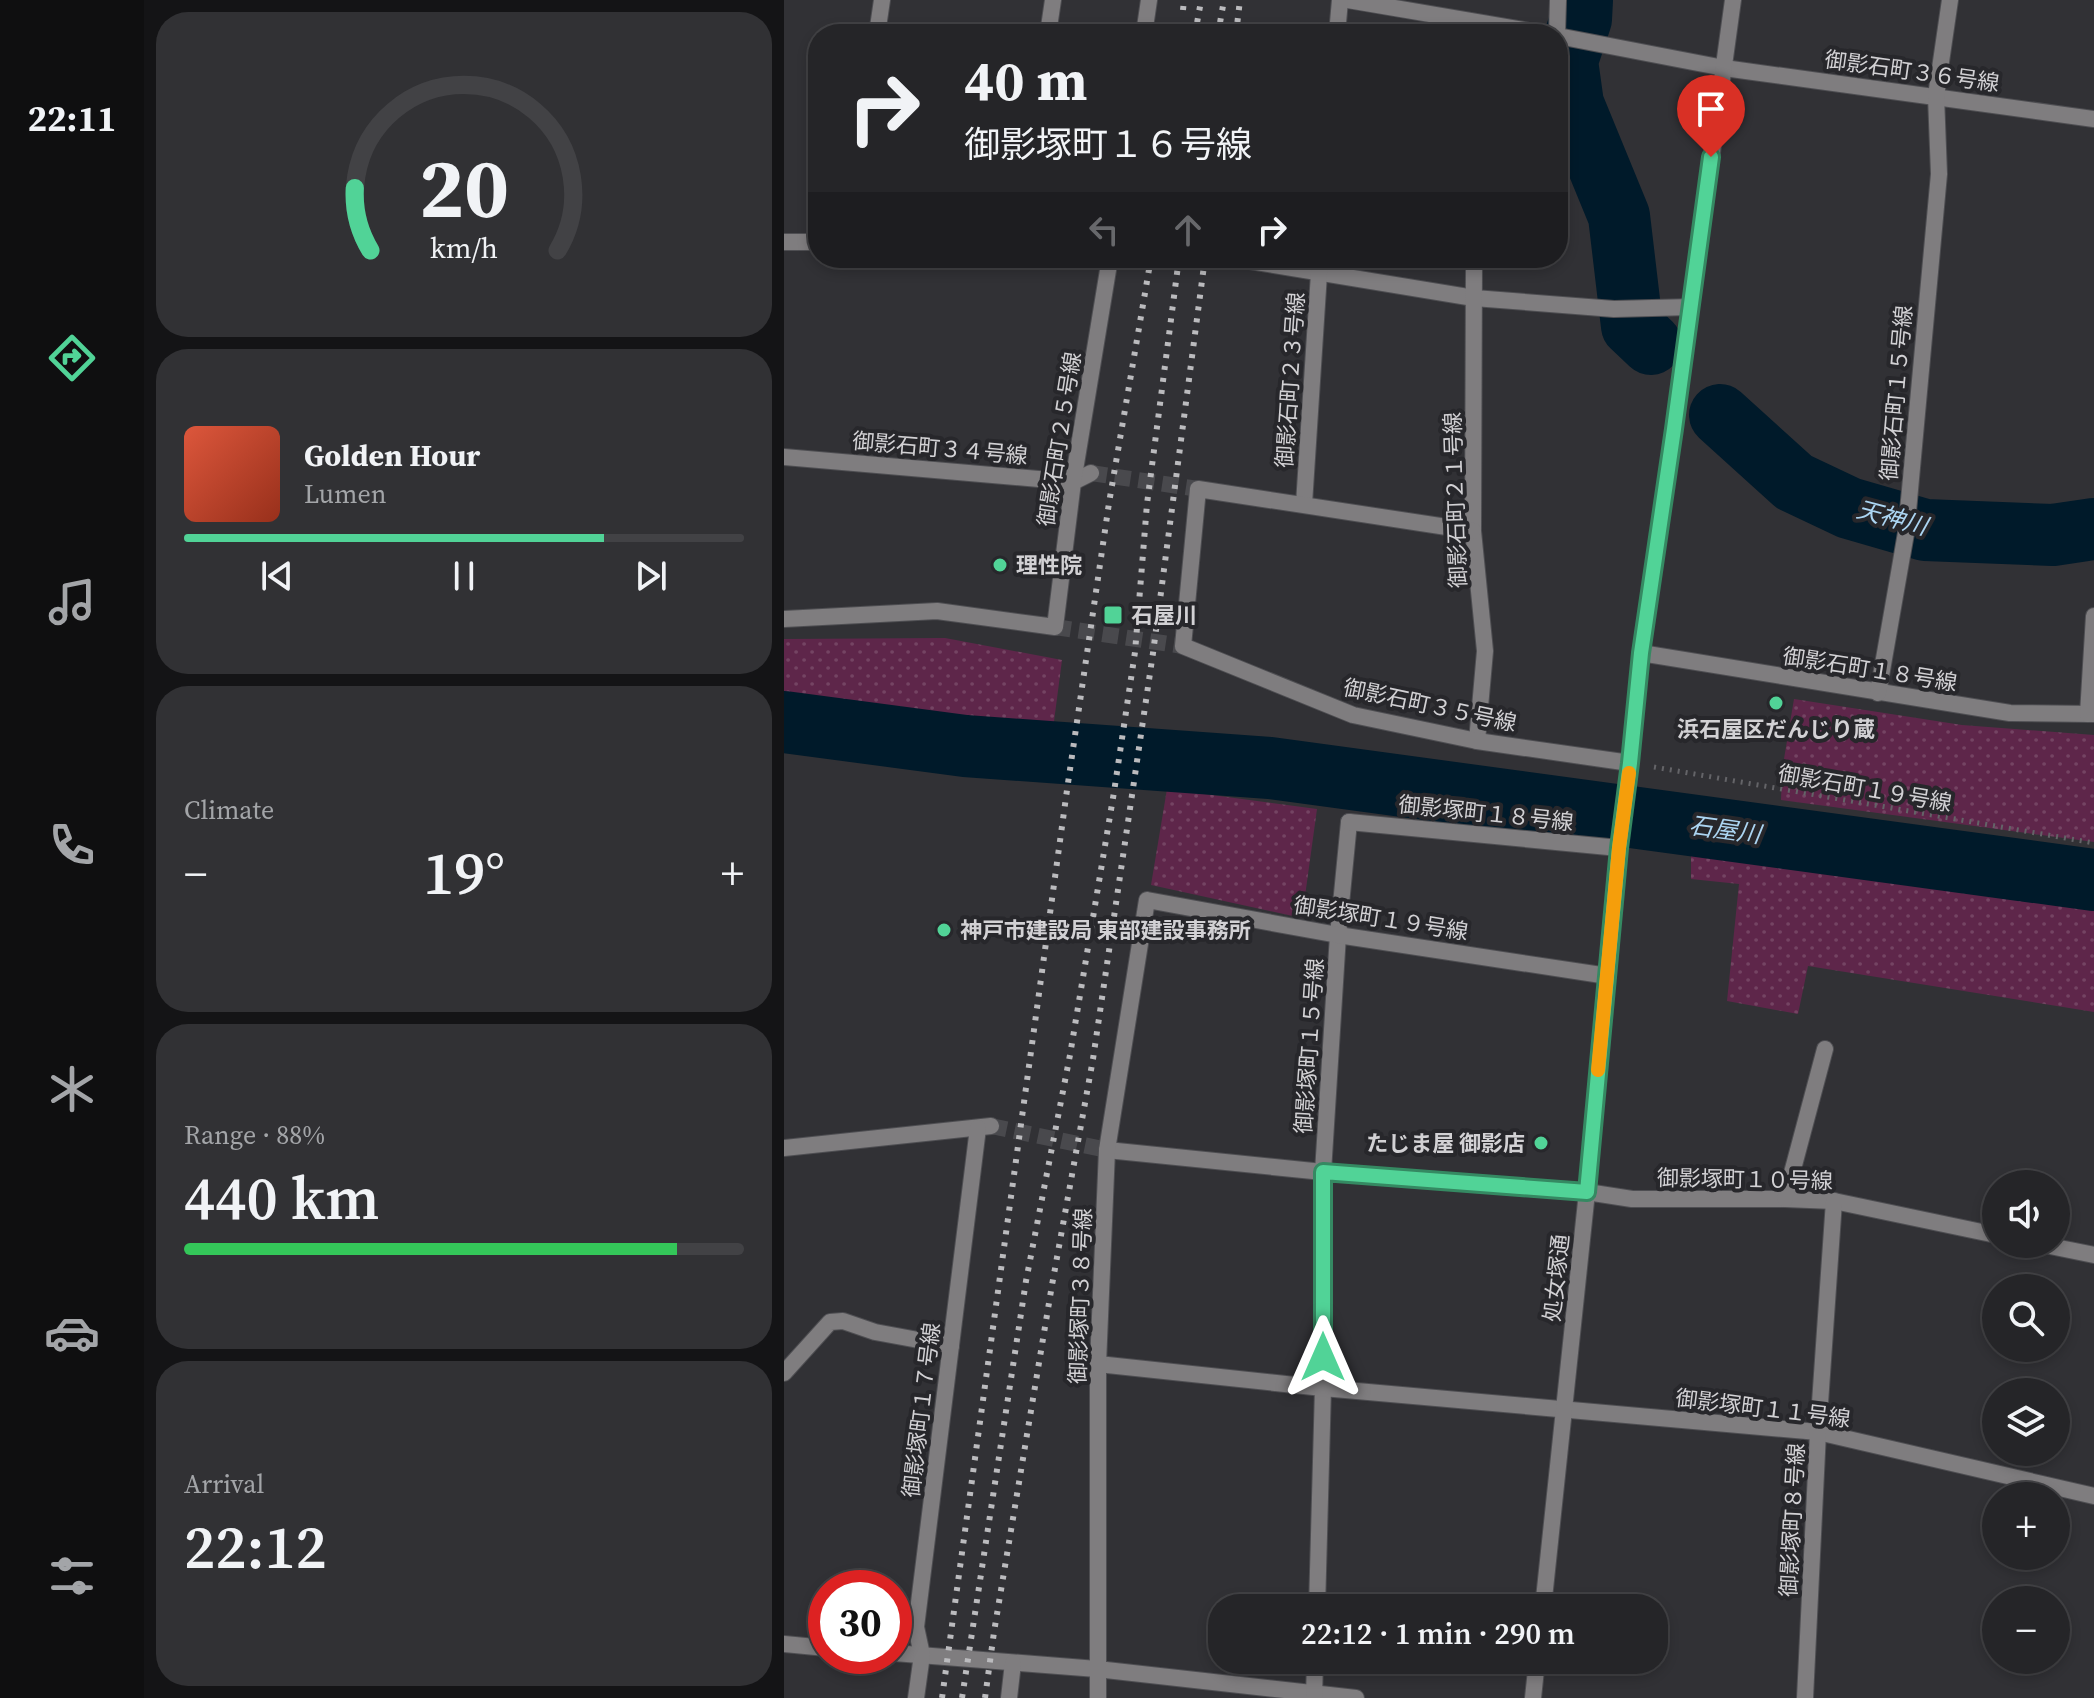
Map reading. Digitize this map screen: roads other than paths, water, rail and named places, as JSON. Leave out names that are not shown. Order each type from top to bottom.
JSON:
[{"type":"street","points":[[878,24],[882,0]]},
{"type":"street","points":[[1049,24],[1053,0]]},
{"type":"street","points":[[1145,24],[1149,0]]},
{"type":"street","points":[[1338,24],[1340,0]]},
{"type":"street","name":"御影石町３６号線","points":[[1348,0],[1454,24]]},
{"type":"street","points":[[1557,24],[1558,0]]},
{"type":"street","name":"処女塚通","points":[[1544,1594],[1641,653],[1733,0]]},
{"type":"street","name":"御影石町１５号線","points":[[1878,693],[1906,533],[1939,174],[1936,96],[1950,0]]},
{"type":"street","name":"御影石町３６号線","points":[[1568,38],[1724,68],[2094,119]]},
{"type":"street","points":[[784,242],[808,242]]},
{"type":"street","name":"御影石町２５号線","points":[[784,619],[937,611],[1055,627],[1073,482],[1108,268]]},
{"type":"street","name":"御影石町２３号線","points":[[1304,504],[1319,268]]},
{"type":"street","points":[[1337,268],[1474,298],[1614,309],[1691,307]]},
{"type":"street","name":"御影石町２１号線","points":[[1474,268],[1473,531],[1485,651],[1477,741]]},
{"type":"street","name":"御影石町３４号線","points":[[784,457],[1073,482]]},
{"type":"street","points":[[1073,482],[1091,473]]},
{"type":"street","name":"御影石町３５号線","points":[[1304,504],[1198,489],[1183,646],[1353,715],[1477,741],[1630,763]]},
{"type":"street","points":[[1304,504],[1473,531]]},
{"type":"street","points":[[2091,714],[2094,616]]},
{"type":"street","name":"御影石町１８号線","points":[[1641,653],[2010,713],[2091,714]]},
{"type":"street","name":"御影塚町１８号線","points":[[1349,822],[1620,843]]},
{"type":"street","name":"御影塚町１５号線","points":[[1317,1594],[1323,1388],[1323,1172],[1338,935],[1349,822]]},
{"type":"street","name":"御影塚町１９号線","points":[[1147,900],[1338,935],[1608,976]]},
{"type":"street","name":"御影塚町３８号線","points":[[1098,1698],[1098,1364],[1107,1150],[1147,900]]},
{"type":"street","points":[[1785,1199],[1825,1049]]},
{"type":"street","name":"御影塚町１７号線","points":[[784,1148],[985,1127],[951,1346],[916,1627],[922,1655],[916,1698]]},
{"type":"street","name":"御影塚町１０号線","points":[[1107,1150],[1323,1172],[1587,1192],[1632,1199],[1834,1201],[1982,1232]]},
{"type":"street","name":"御影塚町８号線","points":[[1805,1698],[1818,1432],[1834,1201]]},
{"type":"street","points":[[2070,1250],[2094,1255]]},
{"type":"street","points":[[784,1373],[830,1322],[843,1321],[875,1332],[951,1346]]},
{"type":"street","name":"御影塚町１１号線","points":[[1098,1364],[1323,1388],[1818,1432],[2094,1496]]},
{"type":"street","points":[[784,1644],[808,1646]]},
{"type":"street","points":[[912,1654],[1097,1669],[1314,1696],[1356,1698]]},
{"type":"street","points":[[1009,1698],[1013,1663]]},
{"type":"street","points":[[1314,1696],[1315,1674]]},
{"type":"street","points":[[1533,1698],[1536,1674]]},
{"type":"waterway","name":"天神川","points":[[1568,58],[1581,19],[1582,0]]},
{"type":"waterway","name":"天神川","points":[[1568,68],[1573,104],[1619,216],[1632,326],[1651,344]]},
{"type":"waterway","name":"天神川","points":[[1720,415],[1794,482],[1849,508],[1925,530],[2053,535],[2094,529]]},
{"type":"waterway","name":"石屋川","points":[[784,722],[965,746],[1270,768],[2094,880]]},
{"type":"tunnel","points":[[1091,473],[1198,489]]},
{"type":"tunnel","points":[[1055,627],[1183,646]]},
{"type":"tunnel","points":[[991,1126],[1107,1150]]},
{"type":"railway","points":[[1183,10],[1184,0]]},
{"type":"railway","points":[[1220,24],[1224,0]]},
{"type":"railway","points":[[1237,24],[1240,0]]},
{"type":"railway","points":[[1197,24],[1201,1]]},
{"type":"railway","points":[[942,1698],[1067,790],[1109,503],[1149,268]]},
{"type":"railway","points":[[962,1698],[1026,1281],[1070,1055],[1114,792],[1135,652],[1147,504],[1178,268]]},
{"type":"railway","points":[[985,1698],[1052,1285],[1093,1059],[1153,653],[1204,268]]},
{"type":"place","name":"理性院","points":[[1000,565]]},
{"type":"place","name":"石屋川","points":[[1113,615]]},
{"type":"place","name":"浜石屋区だんじり蔵","points":[[1776,703]]},
{"type":"place","name":"神戸市建設局 東部建設事務所","points":[[944,930]]},
{"type":"place","name":"たじま屋 御影店","points":[[1541,1143]]}]
